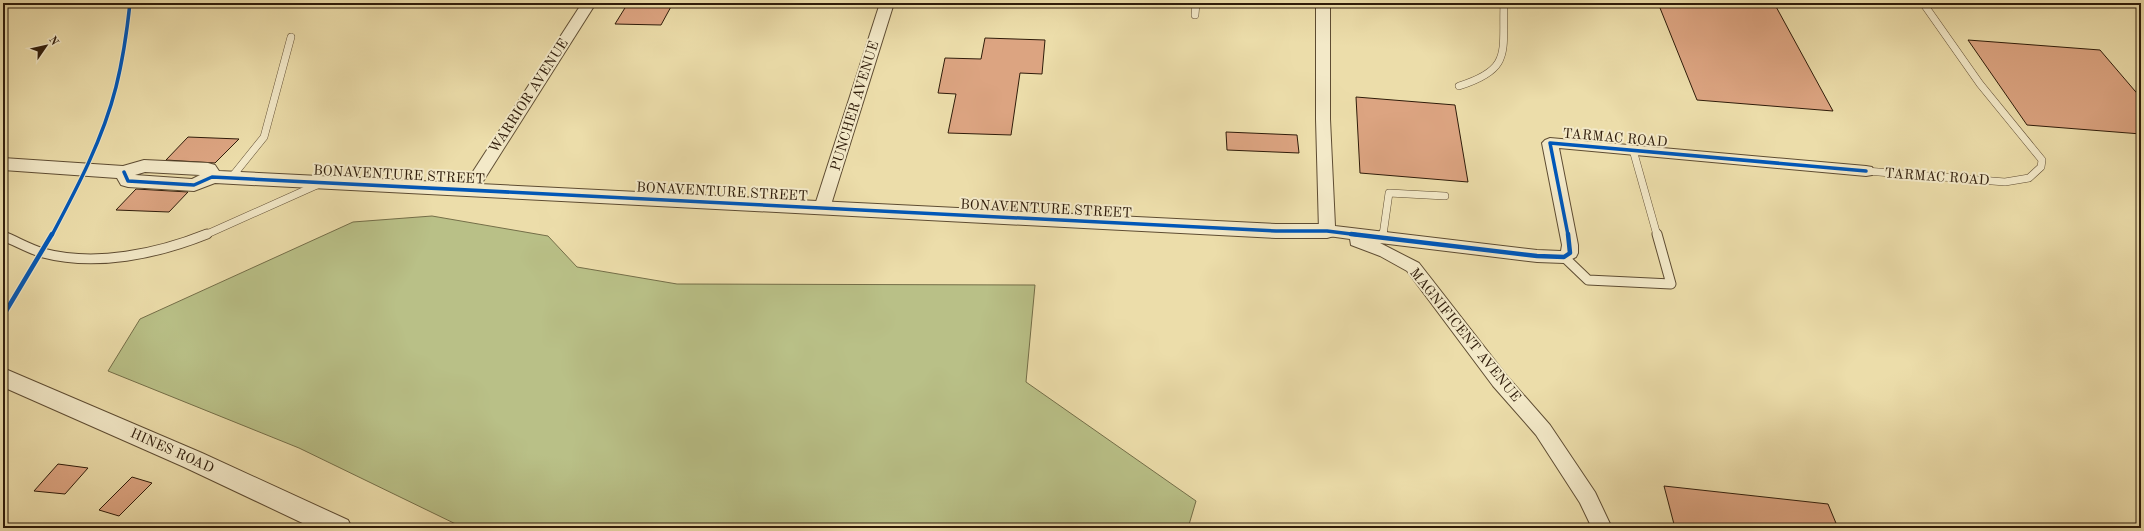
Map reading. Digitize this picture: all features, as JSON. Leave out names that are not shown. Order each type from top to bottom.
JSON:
[{"type":"street","name":"WARRIOR AVENUE","points":[[469,190],[589,3]]},
{"type":"street","name":"PUNCHER AVENUE","points":[[822,208],[888,3]]},
{"type":"street","points":[[1323,3],[1323,119],[1328,231],[1382,236],[1537,256],[1564,257]]},
{"type":"street","name":"TARMAC ROAD","points":[[1564,257],[1570,253],[1570,245],[1550,143],[1866,171]]},
{"type":"street","name":"BONAVENTURE STREET","points":[[3,164],[124,172],[128,181],[194,185],[221,177],[1276,231],[1328,231]]},
{"type":"street","name":"MAGNIFICENT AVENUE","points":[[1328,231],[1378,248],[1400,258],[1413,267],[1500,381],[1543,430],[1588,498],[1602,528]]},
{"type":"street","name":"HINES ROAD","points":[[3,377],[193,460],[339,528]]},
{"type":"lane","points":[[1195,15],[1196,3]]},
{"type":"lane","points":[[1458,86],[1478,80],[1493,71],[1502,58],[1504,3]]},
{"type":"lane","name":"TARMAC ROAD","points":[[1866,171],[2005,182],[2029,178],[2041,167],[2042,160],[1997,107],[1946,40],[1923,3]]},
{"type":"lane","points":[[221,177],[264,137],[291,38]]},
{"type":"lane","points":[[1564,257],[1588,280],[1672,284],[1632,150]]},
{"type":"lane","points":[[3,236],[17,244],[42,252],[73,257],[111,258],[137,255],[165,249],[206,234],[321,182]]},
{"type":"lane","points":[[1382,236],[1389,193],[1445,196]]},
{"type":"green space","points":[[432,216],[548,236],[577,267],[677,284],[1035,285],[1026,382],[1196,501],[1188,528],[464,528],[299,448],[108,371],[140,319],[353,222]]},
{"type":"building","points":[[628,3],[673,3],[661,25],[615,24]]},
{"type":"building","points":[[1658,3],[1774,3],[1833,111],[1697,100]]},
{"type":"building","points":[[985,38],[1045,40],[1042,74],[1020,73],[1011,135],[948,133],[956,94],[938,93],[945,58],[981,59]]},
{"type":"building","points":[[1968,40],[2100,50],[2141,98],[2141,134],[2027,125]]},
{"type":"building","points":[[1356,97],[1455,105],[1468,182],[1360,173]]},
{"type":"building","points":[[1226,132],[1297,135],[1299,153],[1227,150]]},
{"type":"building","points":[[188,137],[239,139],[215,163],[166,160]]},
{"type":"building","points":[[136,189],[188,192],[169,212],[116,210]]},
{"type":"building","points":[[58,464],[88,468],[65,494],[34,491]]},
{"type":"building","points":[[132,477],[152,483],[119,516],[99,510]]},
{"type":"building","points":[[1664,486],[1828,504],[1838,528],[1675,528]]},
{"type":"cycle path","points":[[3,316],[68,205],[102,128],[115,88],[125,47],[130,3]]},
{"type":"cycle path","points":[[124,172],[128,181],[194,185],[212,177],[1276,231],[1327,231],[1537,256],[1564,257],[1570,253],[1570,245],[1550,143],[1866,171]]}]
